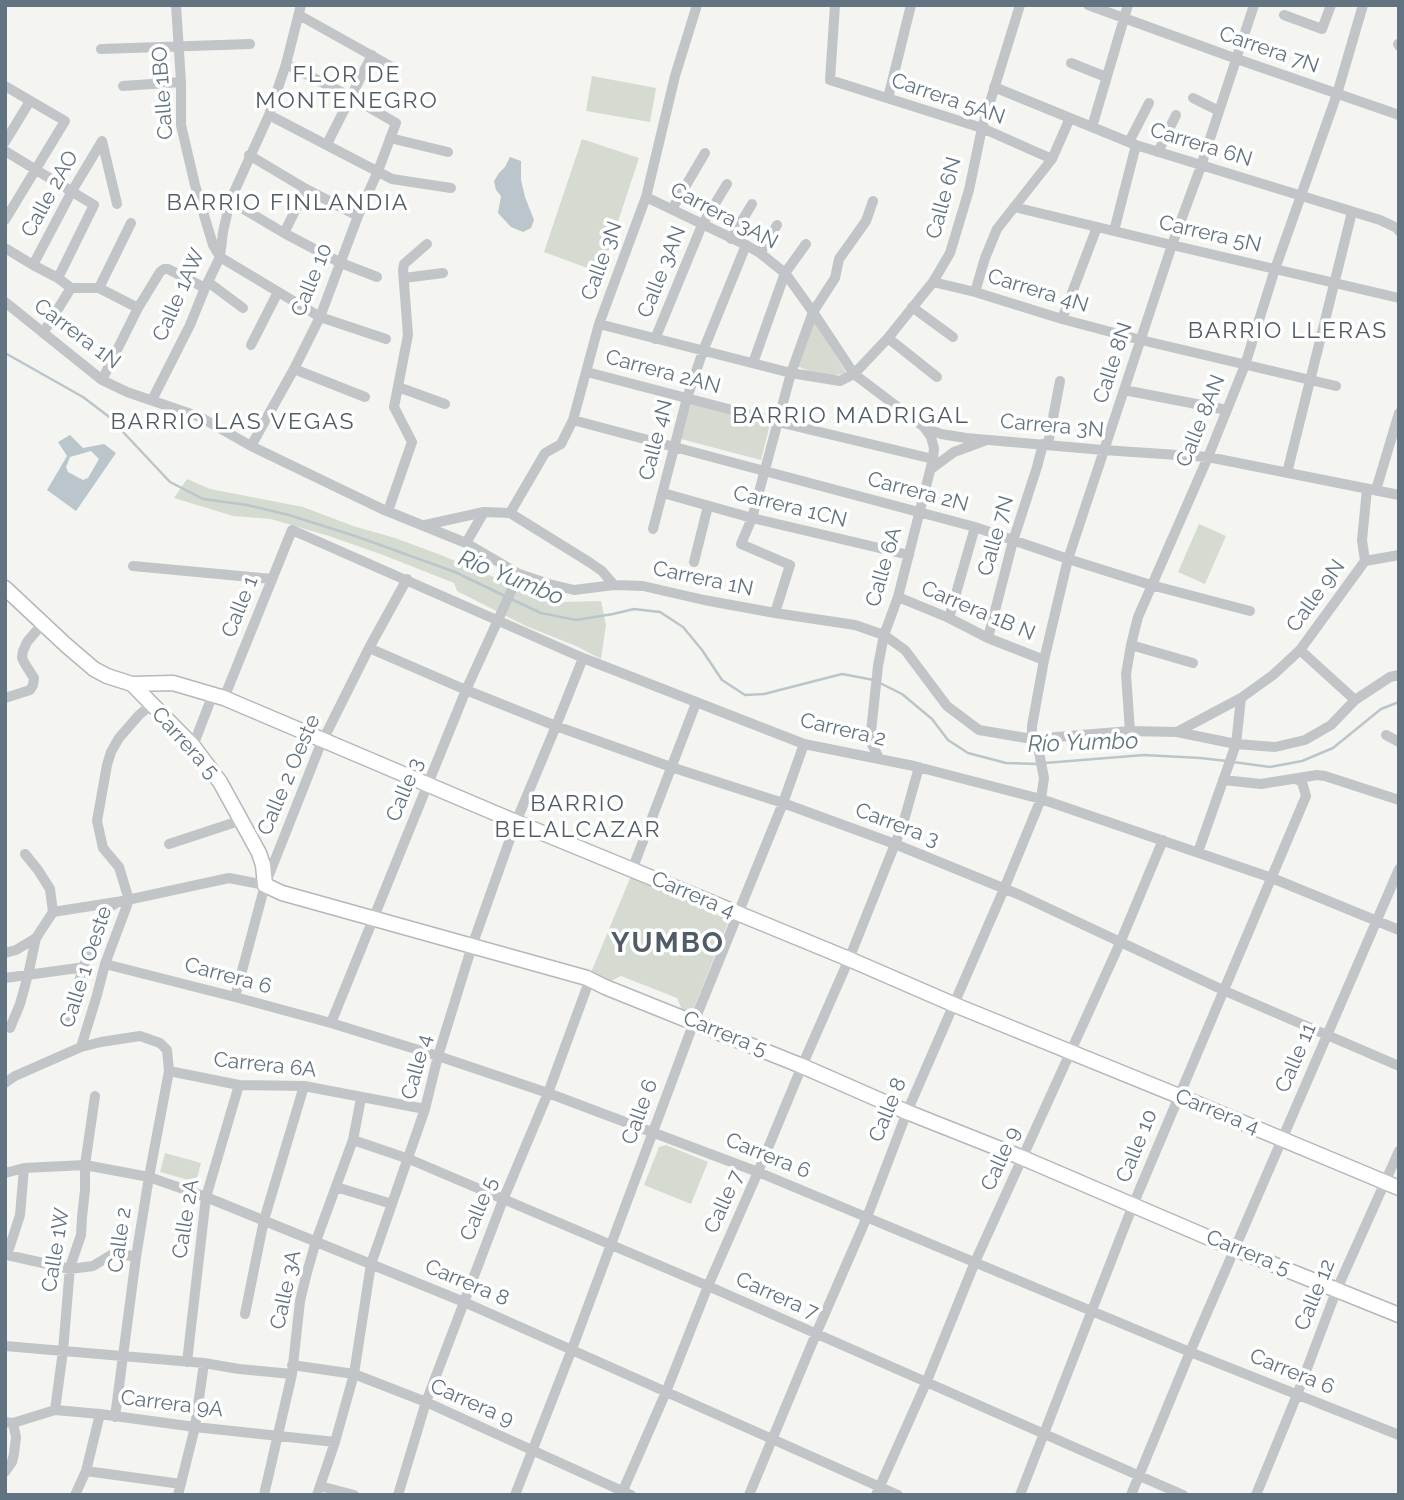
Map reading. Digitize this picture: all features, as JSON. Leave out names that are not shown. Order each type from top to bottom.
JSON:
[{"type":"main road","name":"Carrera 4","points":[[5,588],[94,669],[118,681],[132,684],[173,683],[218,696],[1399,1188]]},
{"type":"main road","name":"Carrera 5","points":[[132,684],[193,746],[220,782],[256,846],[263,865],[265,885],[282,893],[590,979],[1399,1315]]},
{"type":"street","name":"Calle 1BO","points":[[176,5],[181,125],[199,197],[213,244],[220,257]]},
{"type":"street","name":"Calle 3N","points":[[510,513],[545,453],[561,444],[573,419],[599,324],[646,197],[675,76],[697,5]]},
{"type":"street","name":"Carrera 5AN","points":[[835,5],[830,80],[982,128],[1052,159]]},
{"type":"street","points":[[888,98],[911,5]]},
{"type":"street","name":"Calle 6N","points":[[855,374],[933,282],[950,253],[969,190],[982,128],[1020,5]]},
{"type":"street","name":"Carrera 7N","points":[[1088,5],[1237,60],[1399,115]]},
{"type":"street","points":[[1092,127],[1128,5]]},
{"type":"street","name":"Calle 8N","points":[[1032,739],[1044,660],[1068,559],[1254,5]]},
{"type":"street","points":[[1284,15],[1322,29],[1331,5]]},
{"type":"street","name":"Calle 8AN","points":[[1130,731],[1126,674],[1138,617],[1245,365],[1300,195],[1337,94],[1363,5]]},
{"type":"street","points":[[300,10],[392,67]]},
{"type":"street","name":"Calle 1AW","points":[[152,400],[190,325],[220,257],[230,201],[269,115],[300,10]]},
{"type":"street","points":[[101,50],[250,44]]},
{"type":"street","points":[[327,145],[372,55]]},
{"type":"street","points":[[1070,63],[1107,77]]},
{"type":"street","points":[[286,64],[351,97]]},
{"type":"street","points":[[123,86],[181,82]]},
{"type":"street","points":[[5,86],[65,121],[5,220]]},
{"type":"street","name":"Carrera 6N","points":[[994,87],[1132,144],[1380,220],[1399,231]]},
{"type":"street","name":"Calle 10","points":[[251,446],[320,317],[397,123],[351,97]]},
{"type":"street","points":[[1193,98],[1219,111]]},
{"type":"street","points":[[30,101],[6,143],[36,169],[94,205],[58,278]]},
{"type":"street","points":[[1115,231],[1132,144],[1149,103]]},
{"type":"street","points":[[269,115],[392,179],[451,188]]},
{"type":"street","points":[[1158,152],[1176,115]]},
{"type":"street","points":[[975,292],[997,229],[1052,159],[1070,118]]},
{"type":"street","points":[[390,138],[448,152]]},
{"type":"street","name":"Calle 2AO","points":[[33,265],[102,141],[117,204]]},
{"type":"street","points":[[672,209],[705,153]]},
{"type":"street","points":[[249,155],[358,216]]},
{"type":"street","name":"Calle 3AN","points":[[655,339],[702,225],[727,184]]},
{"type":"street","points":[[284,233],[306,189]]},
{"type":"street","name":"Carrera 3AN","points":[[646,197],[746,245],[785,272],[855,374]]},
{"type":"street","points":[[230,201],[341,263],[377,277]]},
{"type":"street","points":[[775,613],[790,565],[741,544],[752,518],[791,373],[813,312],[835,278],[839,259],[866,221],[873,201]]},
{"type":"street","points":[[732,239],[752,204]]},
{"type":"street","name":"Carrera 5N","points":[[1014,206],[1399,298]]},
{"type":"street","points":[[1287,473],[1352,212]]},
{"type":"street","points":[[99,288],[131,223]]},
{"type":"street","points":[[760,253],[777,225]]},
{"type":"street","points":[[1062,319],[1097,227]]},
{"type":"street","points":[[388,511],[412,442],[394,407],[408,335],[404,264],[427,244]]},
{"type":"street","points":[[752,363],[785,272],[806,244]]},
{"type":"street","name":"Calle 4N","points":[[653,529],[687,398],[746,245]]},
{"type":"street","points":[[5,248],[71,288],[99,288],[138,308]]},
{"type":"street","points":[[220,257],[320,317],[386,339]]},
{"type":"street","points":[[102,380],[138,308],[164,269],[207,285],[243,308]]},
{"type":"street","points":[[404,278],[443,273]]},
{"type":"street","name":"Carrera 4N","points":[[933,282],[1141,340],[1336,386]]},
{"type":"street","points":[[43,333],[71,288]]},
{"type":"street","points":[[251,345],[278,292]]},
{"type":"street","name":"Carrera 1N","points":[[5,302],[102,380],[127,392],[200,416],[251,446],[388,511],[466,543],[519,575],[574,590],[614,585],[643,586],[704,600],[855,625],[884,635],[905,650],[947,706],[979,730],[1032,739],[1130,731],[1177,732],[1235,748],[1275,747],[1305,740],[1331,725],[1355,700],[1390,677],[1399,675]]},
{"type":"street","points":[[912,307],[953,337]]},
{"type":"street","points":[[599,324],[791,373],[840,381],[855,374]]},
{"type":"street","points":[[888,338],[937,377]]},
{"type":"street","points":[[294,369],[365,397]]},
{"type":"street","name":"Carrera 2AN","points":[[587,372],[932,464]]},
{"type":"street","name":"Carrera 3N","points":[[855,374],[924,427],[941,434],[1208,457],[1399,495]]},
{"type":"street","name":"Calle 7N","points":[[988,638],[1013,541],[1045,444],[1060,381]]},
{"type":"street","points":[[398,387],[445,404]]},
{"type":"street","points":[[1124,390],[1227,410]]},
{"type":"street","name":"Calle 9N","points":[[1177,732],[1241,698],[1273,675],[1300,650],[1365,561],[1362,540],[1371,490],[1399,413]]},
{"type":"street","name":"Carrera 2N","points":[[573,419],[975,527],[1151,585],[1250,611]]},
{"type":"street","points":[[924,427],[931,436],[934,448],[932,464]]},
{"type":"street","points":[[932,464],[954,452],[990,439]]},
{"type":"street","name":"Calle 6A","points":[[884,635],[898,597],[932,464]]},
{"type":"street","name":"Carrera 1CN","points":[[663,493],[752,518],[909,555]]},
{"type":"street","points":[[694,562],[708,506]]},
{"type":"street","points":[[466,543],[484,512]]},
{"type":"street","points":[[424,525],[484,512],[510,513],[603,571],[614,585]]},
{"type":"street","points":[[949,618],[975,527]]},
{"type":"street","name":"Carrera 2","points":[[292,530],[583,657],[804,744],[919,767],[1041,799],[1272,878],[1399,930]]},
{"type":"street","name":"Calle 1","points":[[193,746],[272,579],[292,530]]},
{"type":"street","points":[[1365,561],[1399,555]]},
{"type":"street","points":[[133,566],[272,579]]},
{"type":"street","name":"Calle 3","points":[[331,1023],[466,690],[519,575]]},
{"type":"street","name":"Calle 2 Oeste","points":[[235,997],[265,885],[323,740],[407,579]]},
{"type":"street","name":"Carrera 1B N","points":[[898,597],[1044,660]]},
{"type":"street","points":[[5,698],[30,690],[33,685],[34,678],[22,657],[27,642],[43,623]]},
{"type":"street","points":[[879,758],[870,741],[884,635]]},
{"type":"street","points":[[1131,645],[1193,663]]},
{"type":"street","name":"Carrera 3","points":[[369,648],[556,726],[895,844],[1020,895],[1225,991],[1399,1066]]},
{"type":"street","points":[[1300,650],[1355,700]]},
{"type":"street","name":"Calle 4","points":[[318,1490],[354,1374],[372,1264],[425,1109],[438,1056],[472,946],[516,822],[583,657]]},
{"type":"street","points":[[1198,852],[1235,748],[1241,698]]},
{"type":"street","points":[[632,870],[696,703]]},
{"type":"street","name":"Calle 1 Oeste","points":[[81,1047],[123,901],[119,867],[103,848],[97,821],[104,776],[111,752],[125,731],[151,705]]},
{"type":"street","points":[[1386,735],[1399,742]]},
{"type":"street","name":"Calle 8","points":[[749,1495],[867,1217],[907,1112],[1041,799],[1044,778],[1039,752],[1032,739]]},
{"type":"street","points":[[854,753],[870,741]]},
{"type":"street","name":"Calle 6","points":[[515,1495],[694,1022],[783,803],[804,744]]},
{"type":"street","name":"Calle 7","points":[[625,1494],[708,1286],[849,959],[909,807],[919,767]]},
{"type":"street","points":[[1224,777],[1261,784],[1325,776],[1399,800]]},
{"type":"street","name":"Calle 10","points":[[1020,1495],[1133,1205],[1306,796],[1302,782],[1296,779]]},
{"type":"street","points":[[169,844],[242,820]]},
{"type":"street","name":"Calle 9","points":[[878,1491],[975,1262],[1120,943],[1163,840]]},
{"type":"street","points":[[10,1028],[20,1004],[36,938],[53,912],[50,889],[25,854]]},
{"type":"street","name":"Calle 11","points":[[1130,1495],[1399,869]]},
{"type":"street","name":"Calle 1 Oeste","points":[[68,1017],[91,945],[110,907],[123,901],[229,878],[265,885]]},
{"type":"street","points":[[53,912],[123,901]]},
{"type":"street","points":[[5,953],[36,938]]},
{"type":"street","name":"Carrera 6","points":[[105,964],[331,1023],[548,1093],[758,1172],[1190,1352],[1398,1432]]},
{"type":"street","points":[[5,978],[85,967]]},
{"type":"street","name":"Calle 5","points":[[398,1495],[426,1402],[590,979]]},
{"type":"street","points":[[5,1083],[81,1047],[140,1037],[152,1039],[167,1050],[169,1071]]},
{"type":"street","name":"Carrera 6A","points":[[169,1071],[239,1085],[303,1086],[425,1109]]},
{"type":"street","name":"Calle 2","points":[[115,1416],[136,1257],[169,1071]]},
{"type":"street","name":"Calle 2A","points":[[187,1362],[206,1197],[239,1085]]},
{"type":"street","points":[[245,1314],[264,1220],[303,1086]]},
{"type":"street","name":"Calle 1W","points":[[55,1410],[70,1269],[81,1235],[85,1165],[95,1096]]},
{"type":"street","name":"Calle 3A","points":[[264,1495],[292,1369],[300,1301],[316,1241],[353,1140],[361,1098]]},
{"type":"street","name":"Carrera 7","points":[[353,1140],[409,1159],[708,1286],[1183,1495]]},
{"type":"street","name":"Calle 12","points":[[1256,1495],[1337,1289],[1399,1151]]},
{"type":"street","name":"Carrera 8","points":[[5,1173],[24,1168],[85,1165],[149,1177],[206,1197],[464,1302],[773,1439],[878,1491],[898,1495]]},
{"type":"street","points":[[24,1168],[20,1215],[7,1255],[70,1269],[93,1266],[118,1253],[136,1257]]},
{"type":"street","points":[[336,1186],[392,1204]]},
{"type":"street","name":"Carrera 9","points":[[5,1346],[204,1363],[239,1369],[292,1369],[354,1374],[426,1402],[625,1494]]},
{"type":"street","points":[[86,1471],[179,1489],[195,1427],[204,1363]]},
{"type":"street","name":"Carrera 9A","points":[[9,1423],[55,1410],[100,1413],[195,1427],[335,1442]]},
{"type":"street","points":[[75,1495],[86,1471],[100,1413]]},
{"type":"street","points":[[5,1472],[12,1462],[16,1437],[9,1423]]},
{"type":"street","points":[[318,1490],[354,1495]]},
{"type":"shaded area","points":[[592,76],[656,88],[650,122],[586,111]]},
{"type":"shaded area","points":[[582,139],[639,158],[601,273],[544,252]]},
{"type":"shaded area","points":[[510,157],[521,161],[521,180],[534,220],[531,228],[523,232],[511,227],[498,213],[501,196],[494,181]]},
{"type":"shaded area","points":[[814,321],[847,374],[822,376],[797,366]]},
{"type":"shaded area","points":[[691,403],[770,424],[761,460],[681,439]]},
{"type":"shaded area","points":[[70,435],[83,448],[104,444],[116,453],[76,511],[47,490],[67,456],[58,442]],"holes":[[[91,451],[99,459],[88,478],[83,480],[68,472],[66,467],[70,457]]]},
{"type":"shaded area","points":[[187,479],[210,489],[303,507],[395,538],[522,589],[564,602],[601,601],[606,625],[601,659],[526,626],[457,591],[454,583],[383,555],[271,519],[233,516],[174,498]]},
{"type":"shaded area","points":[[1199,524],[1226,536],[1205,584],[1178,572]]},
{"type":"shaded area","points":[[631,876],[729,920],[692,1013],[682,1010],[677,998],[621,976],[609,982],[590,975]]},
{"type":"shaded area","points":[[666,1145],[708,1162],[691,1204],[644,1185],[659,1147]]},
{"type":"shaded area","points":[[165,1153],[201,1163],[196,1182],[160,1172]]},
{"type":"waterway","name":"Río Yumbo","points":[[5,353],[83,397],[108,416],[170,482],[203,499],[247,505],[289,515],[358,537],[455,572],[505,596]]},
{"type":"waterway","name":"Río Yumbo","points":[[511,599],[541,613],[576,620],[634,609],[660,612],[683,627],[722,680],[745,695],[764,694],[842,674],[874,680]]},
{"type":"waterway","name":"Río Yumbo","points":[[880,683],[902,694],[932,719],[948,740],[968,753],[1006,763],[1038,764]]},
{"type":"waterway","name":"Río Yumbo","points":[[1233,762],[1270,767],[1302,761],[1333,748],[1381,709],[1399,702]]},
{"type":"waterway","name":"Río Yumbo","points":[[1045,763],[1144,755],[1227,761]]},
{"type":"district","name":"FLOR DE MONTENEGRO","points":[[347,88]]},
{"type":"district","name":"BARRIO FINLANDIA","points":[[288,203]]},
{"type":"district","name":"BARRIO LLERAS","points":[[1288,331]]},
{"type":"district","name":"BARRIO MADRIGAL","points":[[851,416]]},
{"type":"district","name":"BARRIO LAS VEGAS","points":[[233,422]]},
{"type":"district","name":"BARRIO BELALCAZAR","points":[[578,817]]},
{"type":"district","name":"YUMBO","points":[[668,944]]}]
